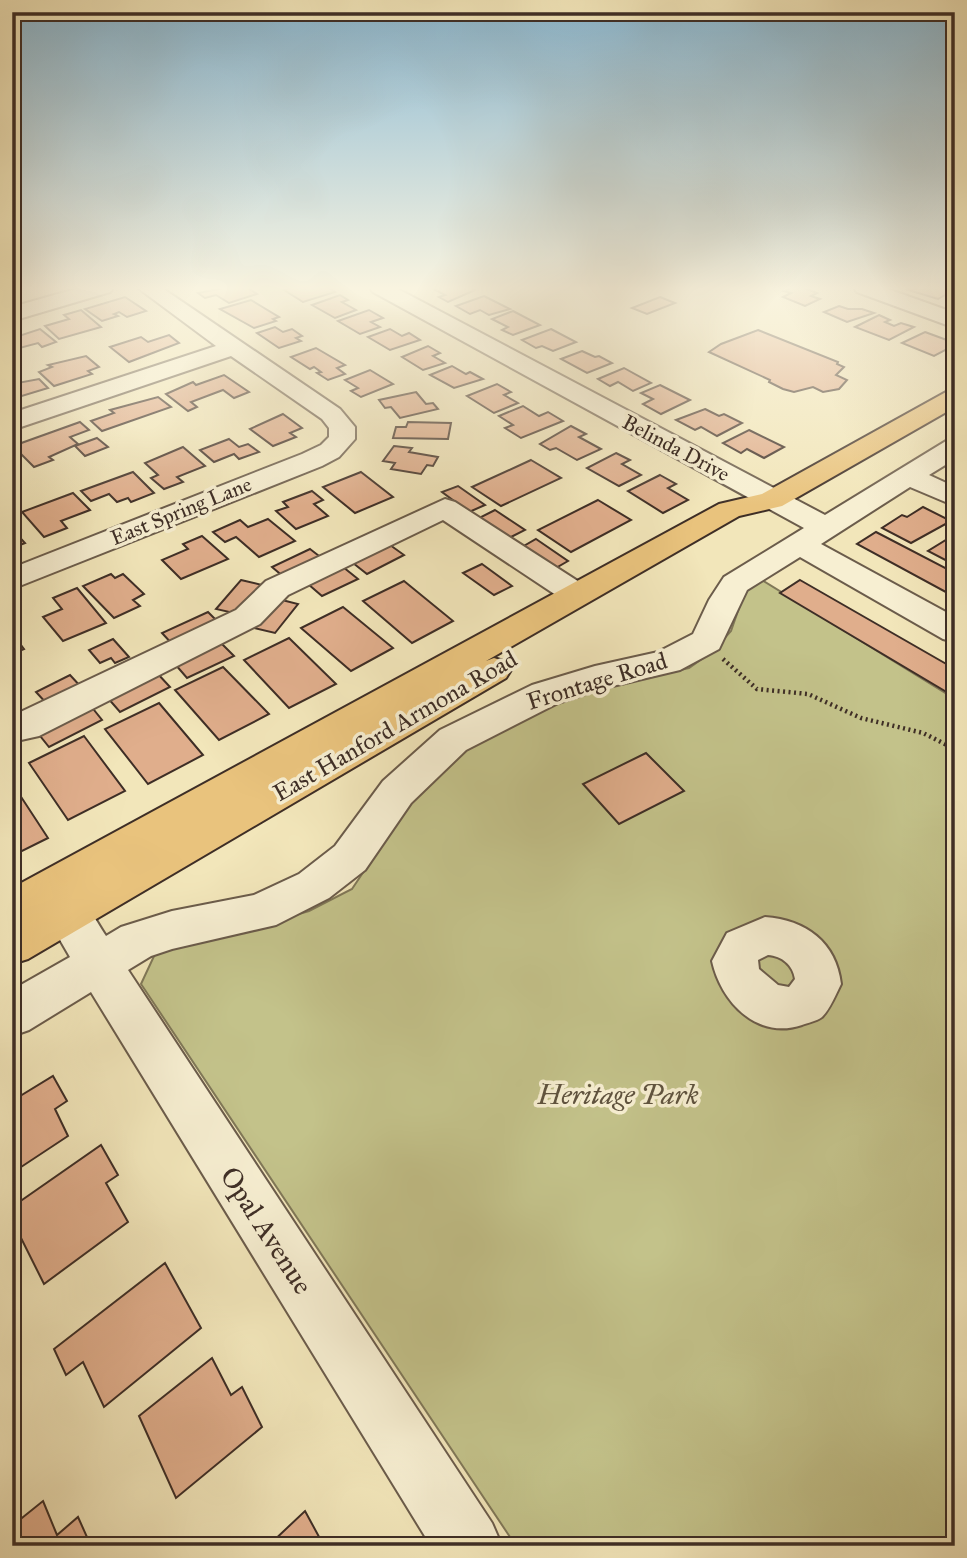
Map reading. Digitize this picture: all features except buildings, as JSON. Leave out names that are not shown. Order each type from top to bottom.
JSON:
[{"type":"main road","name":"East Hanford Armona Road","points":[[12,909],[729,510],[772,500],[955,397]]},
{"type":"main road","name":"East Hanford Armona Road","points":[[12,945],[753,523],[772,500]]},
{"type":"street","points":[[12,422],[194,361]]},
{"type":"street","name":"East Spring Lane","points":[[12,579],[312,460],[338,446],[343,435],[342,427],[331,414],[251,361]]},
{"type":"street","name":"Belinda Drive","points":[[514,361],[772,500],[812,536],[955,631]]},
{"type":"street","points":[[707,641],[724,600],[736,584],[955,447]]},
{"type":"street","points":[[908,476],[955,498]]},
{"type":"street","points":[[12,729],[26,727],[248,617],[277,588],[445,508],[576,594]]},
{"type":"street","name":"Frontage Road","points":[[12,1016],[99,961],[137,942],[172,930],[261,912],[314,886],[350,858],[397,792],[453,740],[507,710],[595,678],[668,662],[707,641]]},
{"type":"street","name":"Opal Avenue","points":[[67,914],[469,1546]]},
{"type":"path","points":[[707,641],[733,671],[757,689],[808,694],[862,718],[923,733],[955,749]]},
{"type":"green space","name":"Heritage Park","points":[[762,580],[955,699],[955,1546],[516,1546],[141,984],[155,954],[174,943],[227,935],[309,911],[352,889],[427,777],[480,734],[591,689],[689,668],[713,651],[731,631],[745,591]]}]
